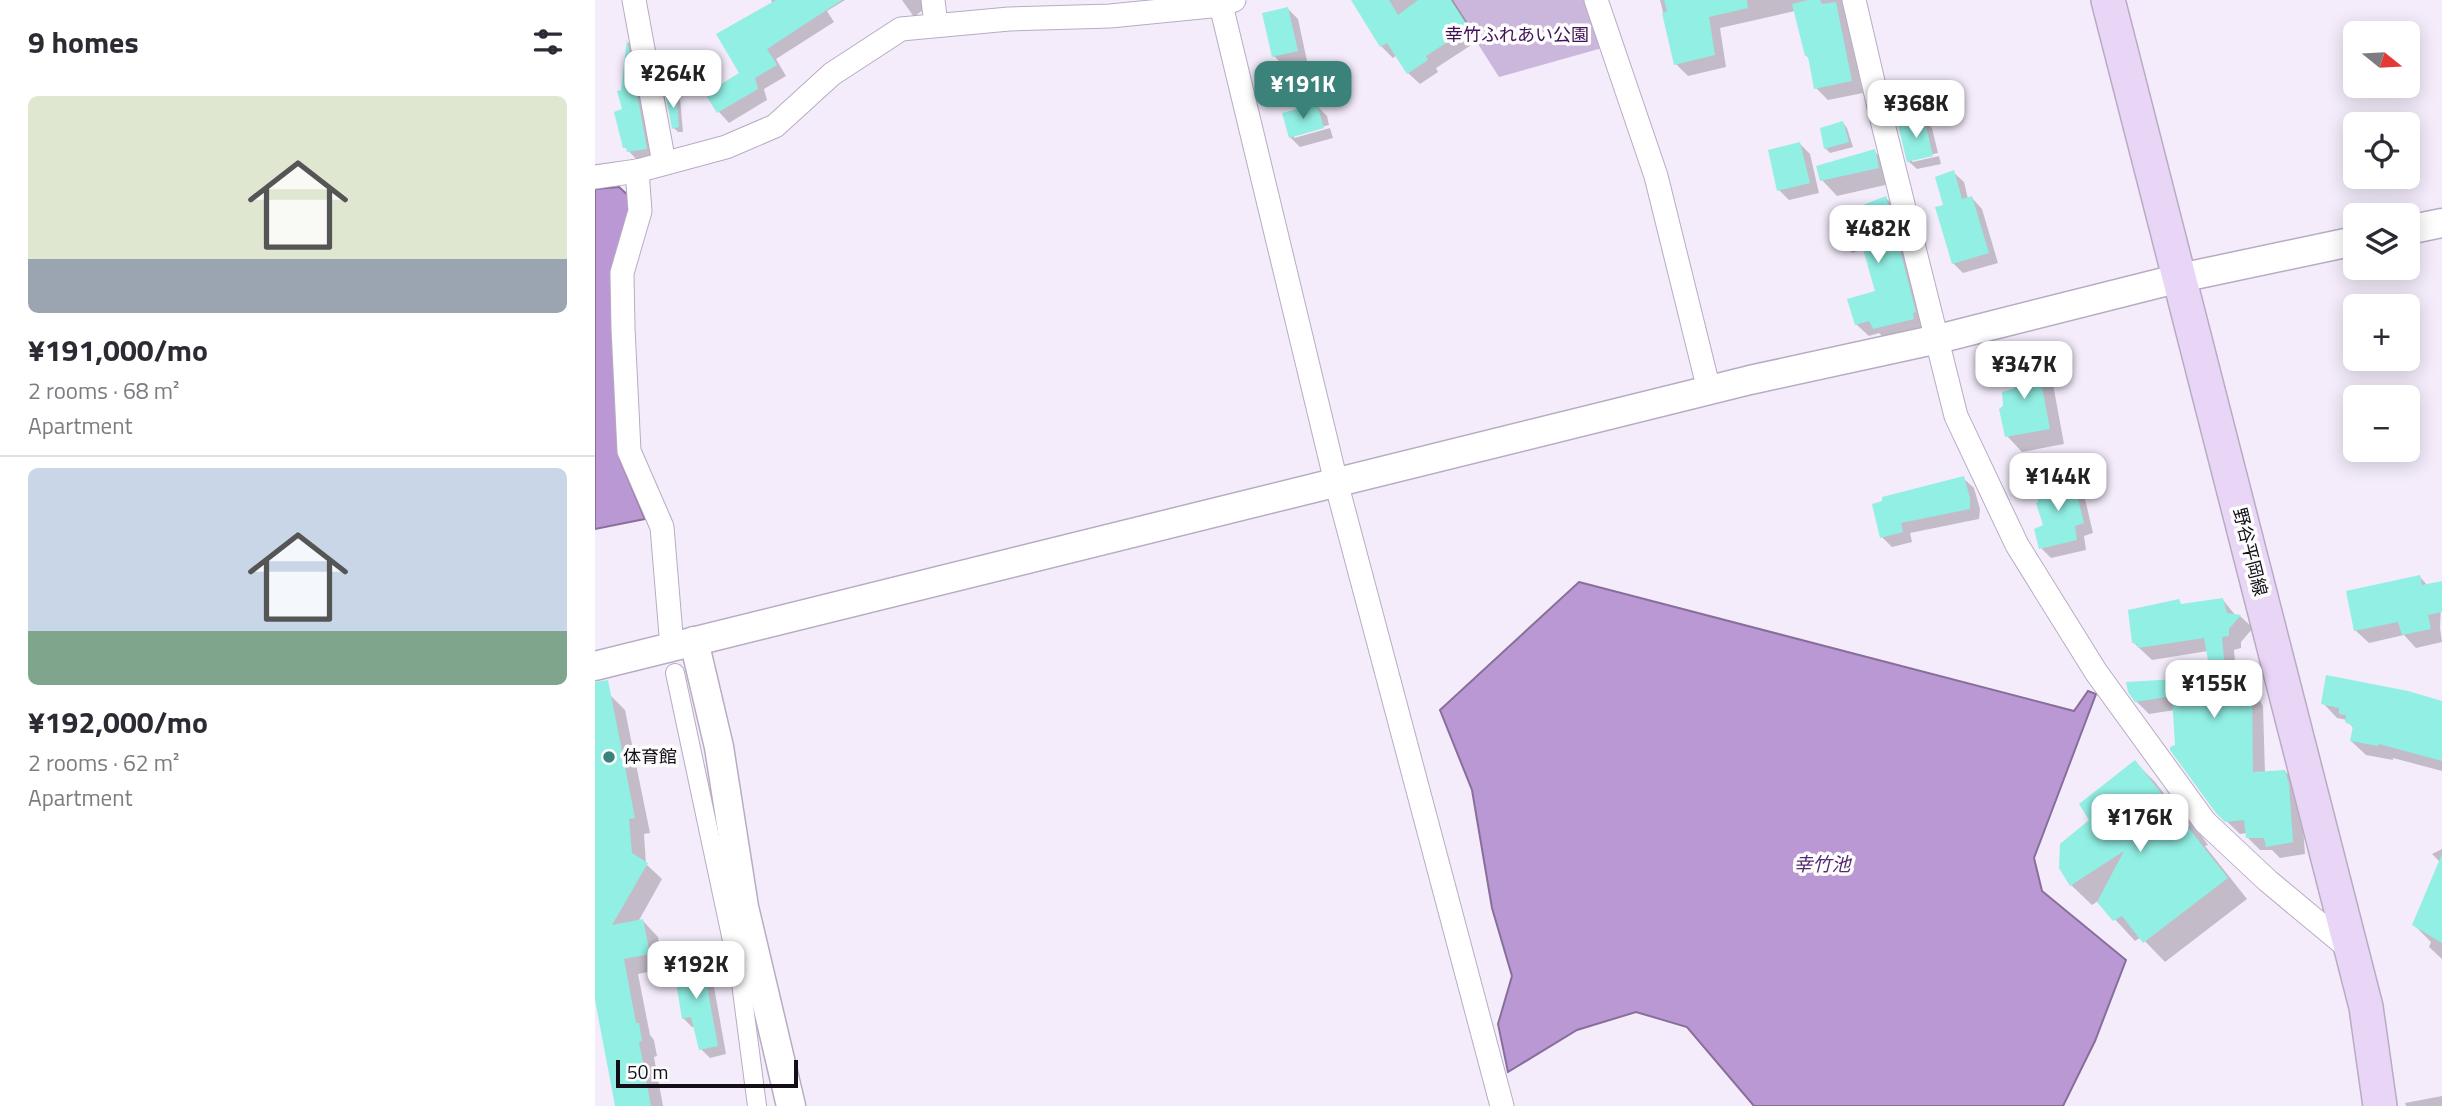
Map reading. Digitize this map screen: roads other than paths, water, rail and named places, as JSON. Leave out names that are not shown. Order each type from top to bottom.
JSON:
[{"type":"main road","name":"野谷平岡線","points":[[2108,0],[2366,1007],[2380,1106]]},
{"type":"street","points":[[634,0],[664,163]]},
{"type":"street","points":[[933,0],[936,25]]},
{"type":"street","points":[[1596,0],[1656,176],[1709,390]]},
{"type":"street","points":[[1854,0],[1957,416],[2017,545],[2096,672],[2205,822],[2268,881],[2351,950]]},
{"type":"street","points":[[595,177],[637,172],[726,147],[775,126],[832,74],[901,29],[1009,19],[1111,16],[1228,3],[1336,482],[1502,1106]]},
{"type":"street","points":[[637,172],[640,211],[622,273],[622,328],[629,451],[661,527],[681,654],[741,983],[757,1106]]},
{"type":"street","points":[[2420,228],[2442,223]]},
{"type":"street","points":[[595,666],[681,654],[1336,482],[1709,390],[1938,340],[2180,278],[2343,244]]},
{"type":"street","points":[[681,654],[719,747],[744,907],[791,1106]]},
{"type":"water","points":[[619,187],[631,198],[617,263],[614,370],[619,457],[645,519],[595,529],[595,189]]},
{"type":"water","name":"幸竹池","points":[[1579,582],[2074,711],[2088,691],[2096,694],[2034,858],[2042,891],[2126,960],[2095,1041],[2063,1106],[1754,1106],[1687,1027],[1636,1012],[1577,1030],[1508,1072],[1498,1024],[1512,976],[1492,908],[1472,790],[1440,710]]},
{"type":"place","name":"体育館","points":[[609,757]]},
{"type":"park label","name":"幸竹ふれあい公園","points":[[1517,35]]}]
